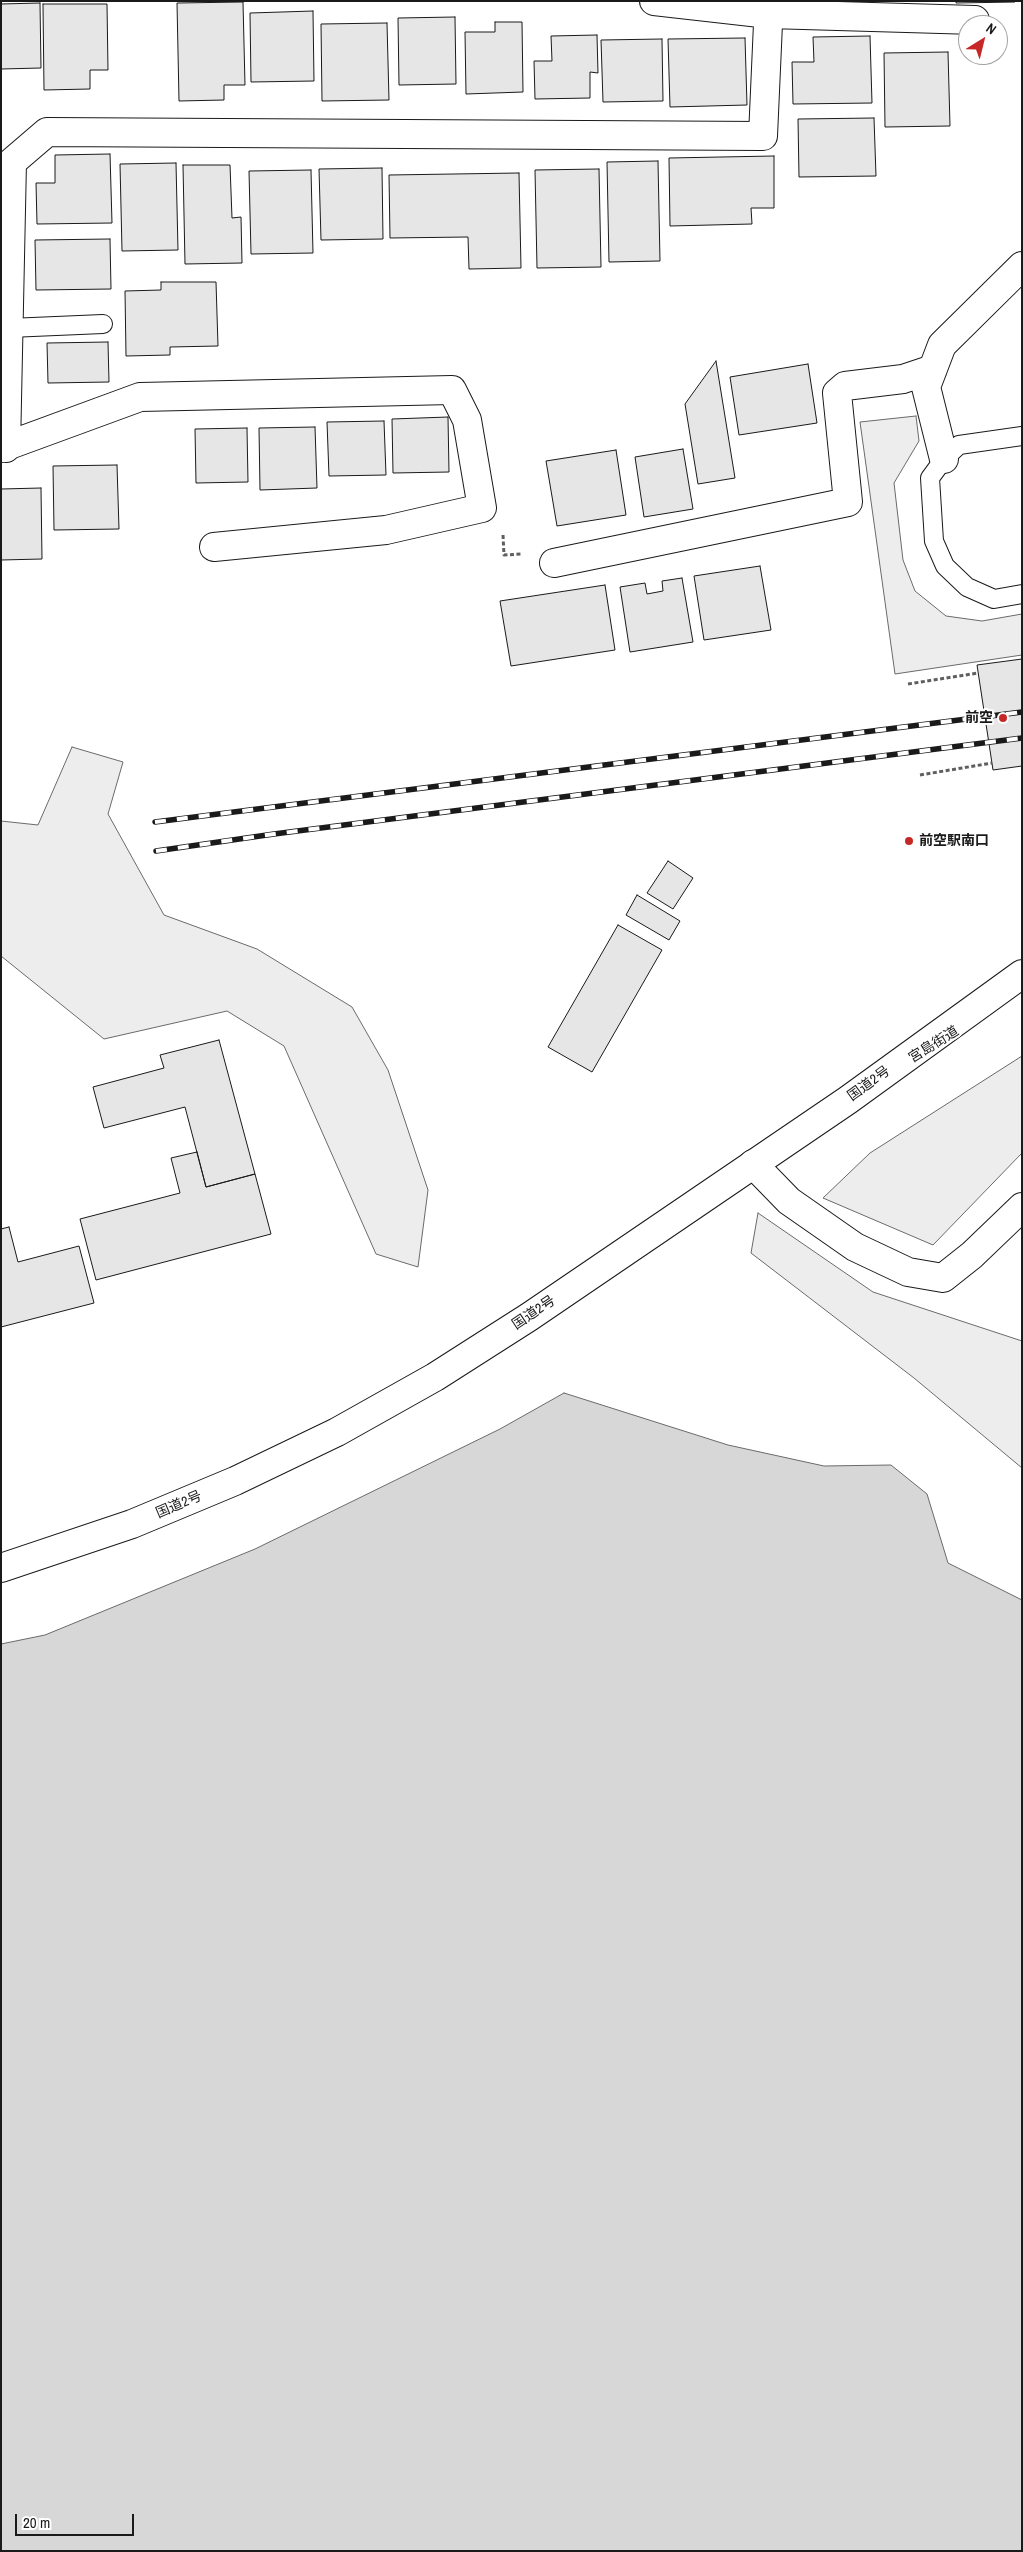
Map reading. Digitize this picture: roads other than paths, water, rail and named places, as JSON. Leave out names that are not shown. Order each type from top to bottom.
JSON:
[{"type":"main road","points":[[654,1],[958,19]]},
{"type":"main road","points":[[214,546],[386,530],[482,508],[467,420],[452,390],[140,397],[4,448],[9,328],[12,162],[47,132],[764,136],[769,8]]},
{"type":"main road","points":[[944,459],[926,388],[942,345],[1022,266]]},
{"type":"main road","points":[[554,563],[848,502],[838,393],[846,386],[903,379],[933,369]]},
{"type":"main road","name":"国道2号","points":[[1,1568],[132,1524],[236,1481],[337,1432],[435,1377],[521,1322],[848,1100],[1022,974]]},
{"type":"main road","name":"宮島街道","points":[[848,1100],[936,1043],[1022,993]]},
{"type":"main road","points":[[753,1164],[789,1201],[855,1247],[908,1272],[943,1278],[972,1255],[1022,1207]]},
{"type":"lane","points":[[9,328],[103,324]]},
{"type":"lane","points":[[1022,436],[959,445],[944,459],[930,478],[934,541],[945,566],[967,587],[994,599],[1022,594]]},
{"type":"railway","points":[[155,822],[1022,712]]},
{"type":"railway","points":[[156,851],[274,834],[1022,738]]},
{"type":"place","name":"前空","points":[[1003,718]]},
{"type":"place","name":"前空駅南口","points":[[909,841]]}]
